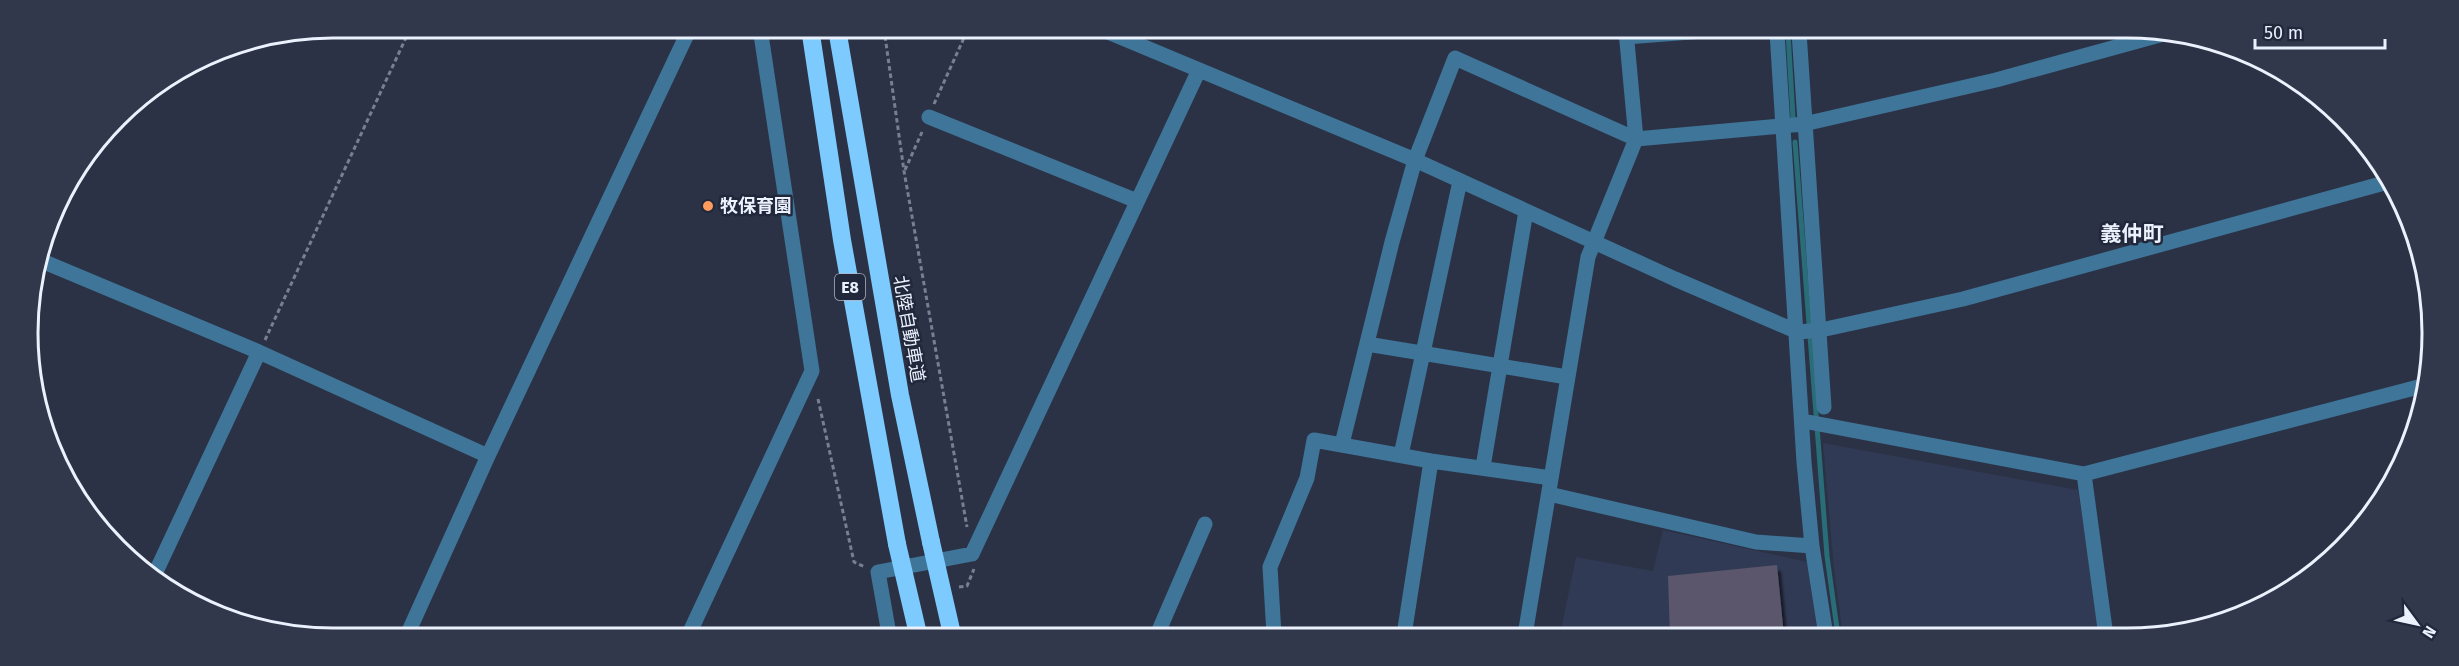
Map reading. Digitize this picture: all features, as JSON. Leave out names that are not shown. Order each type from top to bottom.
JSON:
[{"type":"highway","name":"E8","points":[[812,38],[842,240],[897,544],[917,628]]},
{"type":"highway","name":"北陸自動車道","points":[[839,38],[900,395],[951,628]]},
{"type":"street","points":[[410,628],[488,456],[685,38]]},
{"type":"street","points":[[692,628],[812,371],[762,38]]},
{"type":"street","points":[[1122,38],[1415,160],[1593,242],[1798,332],[1821,330],[1963,299],[2381,184]]},
{"type":"street","points":[[1526,628],[1588,256],[1636,139],[1626,38]]},
{"type":"street","points":[[1777,38],[1812,546],[1825,628]]},
{"type":"street","points":[[1799,38],[1821,330],[1824,407]]},
{"type":"street","points":[[1342,444],[1415,160],[1455,58],[1636,139],[1784,128],[1996,80],[2148,38]]},
{"type":"street","points":[[888,628],[878,572],[974,559],[1198,70]]},
{"type":"street","points":[[928,117],[1137,201]]},
{"type":"street","points":[[1401,455],[1461,181]]},
{"type":"street","points":[[1483,467],[1526,211]]},
{"type":"street","points":[[46,263],[259,352],[488,456]]},
{"type":"street","points":[[1367,344],[1567,377]]},
{"type":"street","points":[[157,570],[259,352]]},
{"type":"street","points":[[1803,421],[2084,474],[2417,387]]},
{"type":"street","points":[[1274,628],[1270,567],[1307,478],[1314,440],[1431,461],[1551,478]]},
{"type":"street","points":[[1405,628],[1431,461]]},
{"type":"street","points":[[2084,474],[2105,628]]},
{"type":"street","points":[[1549,494],[1756,542],[1812,546]]},
{"type":"street","points":[[1160,628],[1206,524]]},
{"type":"path","points":[[259,352],[406,38]]},
{"type":"path","points":[[885,38],[904,171],[974,559],[967,586],[957,588]]},
{"type":"path","points":[[904,171],[964,38]]},
{"type":"path","points":[[812,371],[854,562],[878,572]]},
{"type":"shaded area","points":[[1823,443],[2078,490],[2099,628],[1842,628],[1834,569]]},
{"type":"shaded area","points":[[1663,530],[1807,562],[1817,628],[1561,628],[1576,557],[1653,571]]},
{"type":"building","points":[[1777,565],[1783,628],[1670,628],[1668,576]]},
{"type":"waterway","points":[[1788,38],[1793,118]]},
{"type":"waterway","points":[[1795,142],[1827,556],[1837,628]]},
{"type":"place","name":"牧保育園","points":[[708,206]]},
{"type":"district","name":"義仲町","points":[[2132,234]]}]
